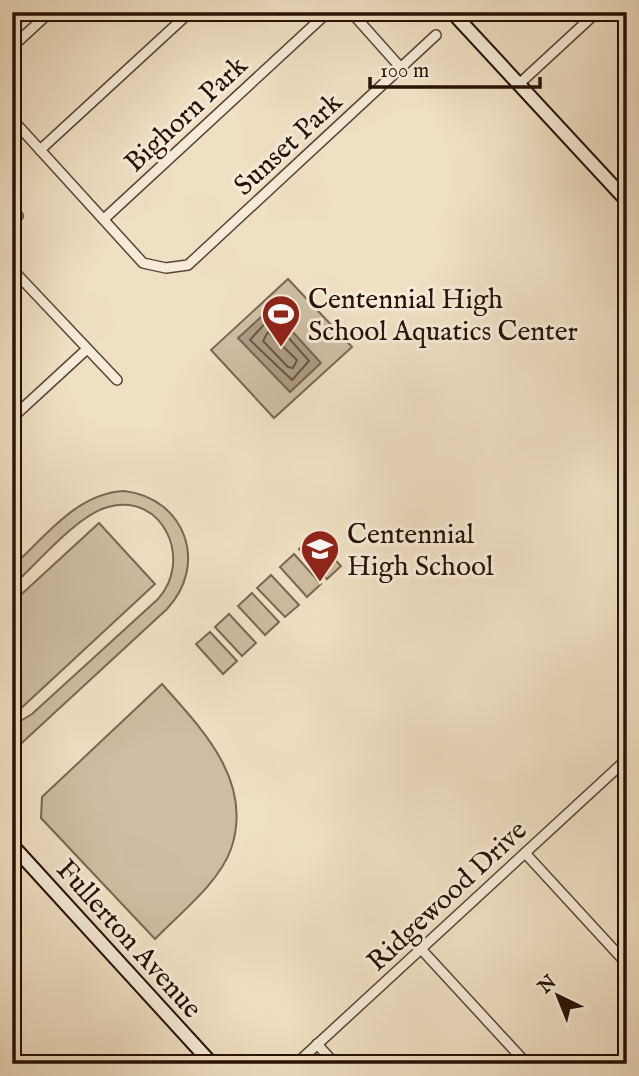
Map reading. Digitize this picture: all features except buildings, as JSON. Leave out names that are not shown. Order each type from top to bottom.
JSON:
[{"type":"main road","points":[[452,12],[627,201]]},
{"type":"main road","name":"Fullerton Avenue","points":[[12,845],[212,1064]]},
{"type":"street","points":[[12,47],[50,12]]},
{"type":"street","points":[[40,150],[190,12]]},
{"type":"street","name":"Bighorn Park","points":[[104,219],[328,12]]},
{"type":"street","points":[[351,12],[401,68]]},
{"type":"street","points":[[519,84],[597,12]]},
{"type":"street","name":"Sunset Park","points":[[104,219],[143,263],[160,267],[188,265],[436,35]]},
{"type":"street","points":[[12,119],[104,219]]},
{"type":"street","points":[[15,276],[117,380]]},
{"type":"street","points":[[12,418],[87,349]]},
{"type":"street","name":"Ridgewood Drive","points":[[296,1064],[627,760]]},
{"type":"street","points":[[525,853],[627,964]]},
{"type":"street","points":[[421,949],[527,1064]]},
{"type":"street","points":[[317,1044],[335,1064]]},
{"type":"shaded area","name":"Centennial High School Aquatics Center","points":[[288,279],[352,347],[274,418],[211,350]]},
{"type":"shaded area","points":[[124,491],[145,496],[162,506],[175,520],[184,536],[188,554],[187,573],[180,591],[167,609],[12,752],[12,726],[32,714],[158,599],[168,584],[173,566],[167,533],[158,519],[144,510],[128,505],[108,507],[83,520],[12,586],[12,567],[63,518],[91,500]]},
{"type":"shaded area","points":[[99,523],[155,584],[18,711],[12,705],[12,603]]},
{"type":"shaded area","points":[[313,537],[341,566],[327,579],[299,549]]},
{"type":"shaded area","points":[[294,554],[321,584],[307,597],[280,567]]},
{"type":"shaded area","points":[[271,575],[299,605],[285,617],[257,588]]},
{"type":"shaded area","points":[[252,593],[279,622],[265,635],[238,606]]},
{"type":"shaded area","points":[[229,614],[256,643],[242,656],[215,627]]},
{"type":"shaded area","points":[[210,632],[237,661],[223,674],[196,644]]},
{"type":"shaded area","points":[[162,684],[208,739],[220,759],[230,779],[236,801],[236,825],[231,849],[218,874],[155,939],[41,818],[42,797]]},
{"type":"water","points":[[271,308],[321,363],[290,392],[238,338]]},
{"type":"place","name":"Centennial High School Aquatics Center","points":[[281,348]]},
{"type":"place","name":"Centennial High School","points":[[320,583]]}]
